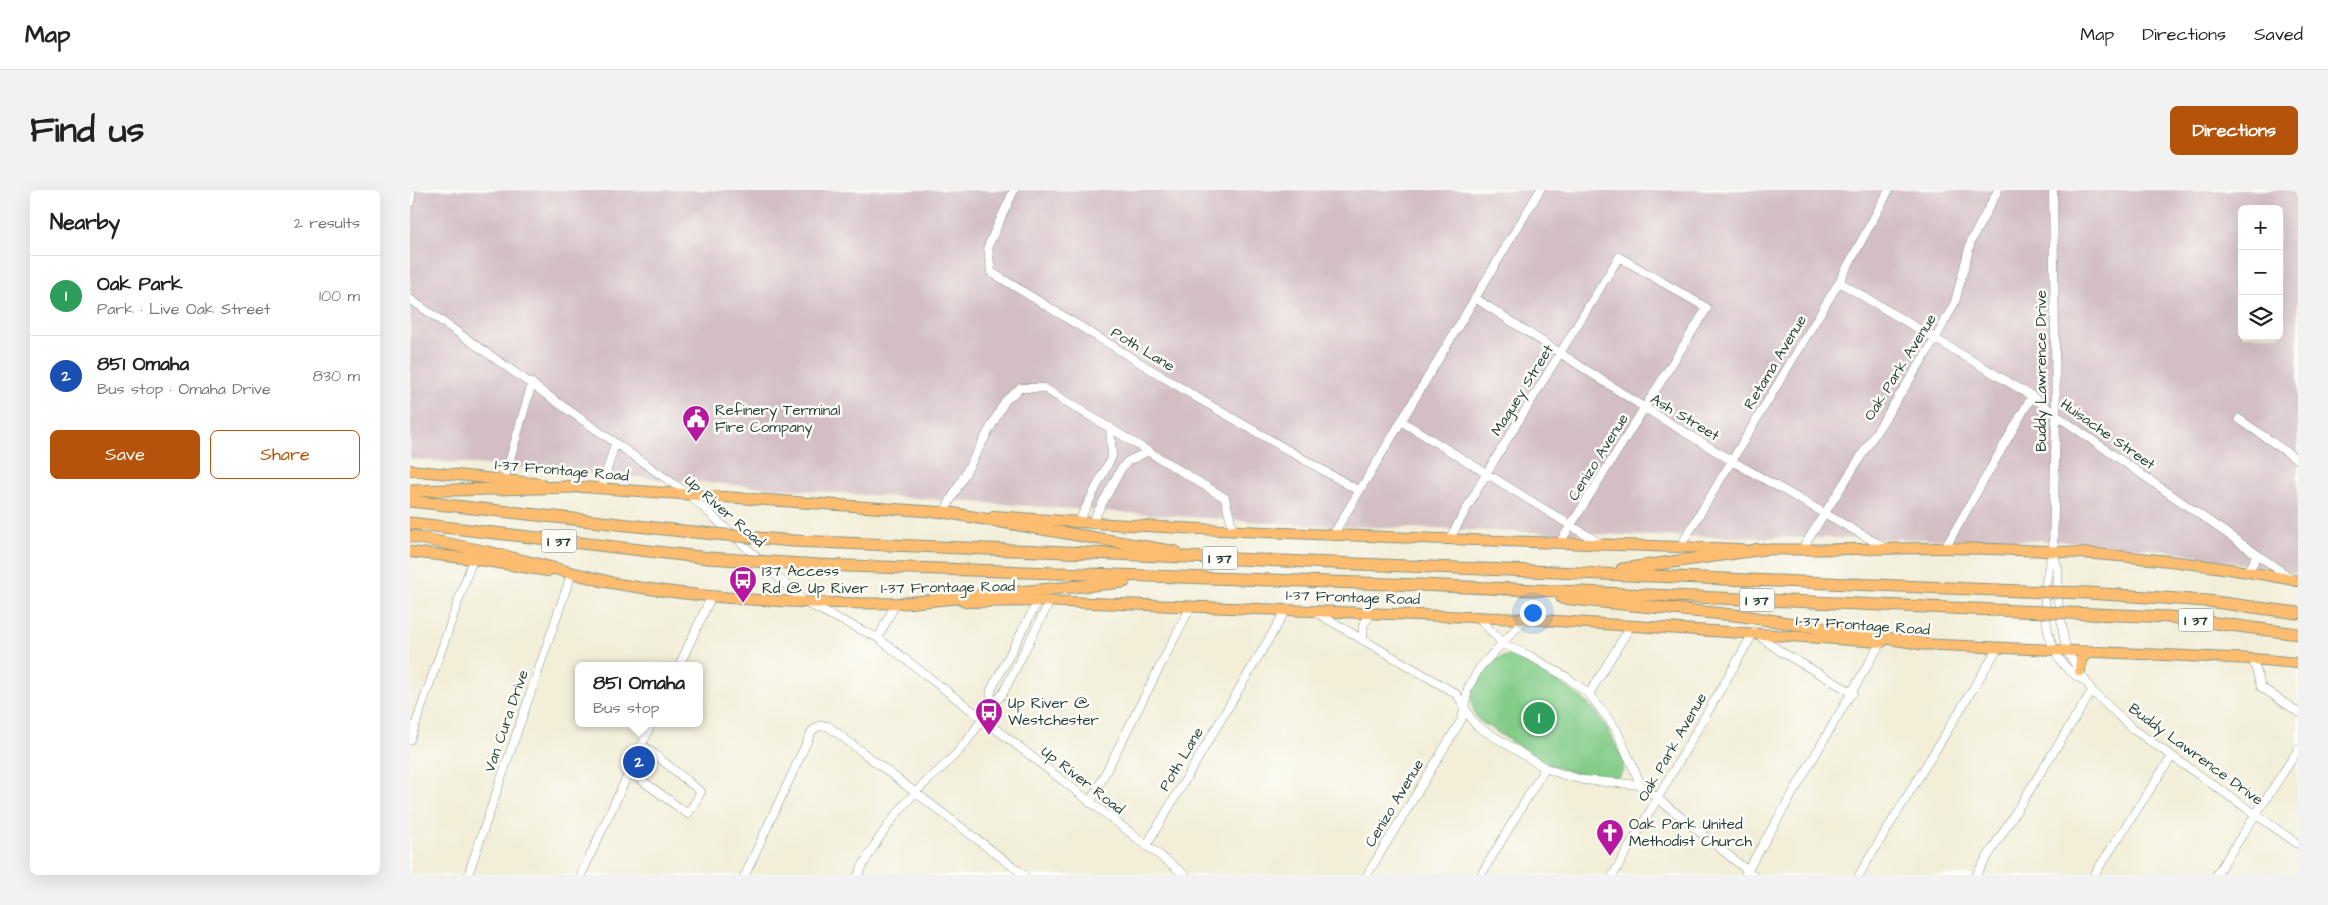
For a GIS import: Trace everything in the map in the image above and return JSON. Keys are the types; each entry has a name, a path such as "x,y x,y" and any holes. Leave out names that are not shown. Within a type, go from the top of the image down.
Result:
{"highway":[{"path":"410,490 575,487"},
{"name":"I 37","path":"410,501 682,531 793,541 2088,593 2207,601 2298,613"},
{"path":"944,512 1161,548 1197,557"},
{"name":"I 37","path":"410,523 708,558 817,565 1496,588 2170,617 2298,634"},
{"path":"410,536 488,552 609,582"},
{"path":"1590,574 1764,549"},
{"path":"900,603 1171,578"},
{"path":"1496,588 1528,596 1652,606 1743,616 1925,644"}],"main road":[{"name":"I-37 Frontage Road","path":"410,470 575,487 1091,524 1559,544 1764,549 1945,548 2053,552 2166,561 2296,580"},
{"name":"I-37 Frontage Road","path":"410,552 473,559 609,582 712,595 806,603 1050,601 1478,617 1630,627 1754,632 1881,642 2253,659 2298,663"},
{"path":"2082,676 2081,659 2090,651"}],"street":[{"path":"410,202 412,190"},
{"name":"Poth Lane","path":"1014,190 988,246 991,272 1201,400 1359,491"},
{"path":"1333,534 1540,190"},
{"name":"Retama Avenue","path":"1680,546 1840,282 1890,190"},
{"name":"Oak Park Avenue","path":"1802,549 1936,338 1955,302 1971,241 1998,190"},
{"name":"Buddy Lawrence Drive","path":"2053,190 2056,415 2053,552 2048,569 2046,620 2048,633 2055,650 2073,675 2082,676"},
{"name":"Cenizo Avenue","path":"1559,544 1707,308 1619,257"},
{"name":"Maguey Street","path":"1450,538 1486,474 1619,257"},
{"name":"Huisache Street","path":"1840,282 2032,396 2056,415 2296,580"},
{"name":"Ash Street","path":"1475,298 1645,408 1732,461 1888,549"},
{"name":"Up River Road","path":"410,299 691,496 806,603 878,638 1185,875"},
{"path":"504,480 532,383"},
{"path":"944,512 1005,401 1020,388 1044,388 1225,498 1233,530"},
{"path":"1945,548 2032,396"},
{"path":"2239,419 2298,460"},
{"path":"1401,421 1601,544"},
{"path":"1078,523 1113,450 1110,428"},
{"path":"601,489 615,444"},
{"path":"1091,524 1115,477 1128,461 1149,451"},
{"path":"1104,472 1115,477"},
{"name":"Buddy Lawrence Drive","path":"2053,552 2058,569 2058,600 2066,650 2092,691 2134,729 2298,844"},
{"path":"2244,572 2252,567 2255,553"},
{"path":"410,740 473,559"},
{"name":"Van Cura Drive","path":"468,875 571,575"},
{"path":"680,662 712,595"},
{"path":"860,874 884,830 915,793 962,748 983,719 990,704 991,690 1038,601"},
{"path":"990,704 1002,695 1050,601"},
{"path":"878,638 900,603"},
{"path":"1090,803 1192,606"},
{"name":"Poth Lane","path":"1146,846 1286,610"},
{"path":"1315,612 1456,693 1470,719 1477,726 1545,768 1583,780 1641,785"},
{"path":"1363,640 1363,625 1372,613"},
{"path":"1478,617 1503,644 1530,656 1568,678 1589,694 1616,729 1641,785 1749,874 1881,642"},
{"name":"Cenizo Avenue","path":"1367,875 1462,719 1468,688 1480,668 1525,619"},
{"path":"1589,694 1630,627"},
{"path":"1754,632 1780,651 1853,693"},
{"name":"Oak Park Avenue","path":"1613,875 1754,632"},
{"path":"1780,651 1781,640 1784,634"},
{"path":"1858,875 1998,648"},
{"path":"2253,659 2261,687 2298,712"},
{"path":"1976,875 2092,691"},
{"path":"745,875 812,731 819,726 828,726 1024,875"},
{"path":"580,875 650,727"},
{"path":"629,771 688,814 702,792 642,744"},
{"path":"2216,875 2298,750"},
{"path":"2094,875 2172,756"},
{"path":"1481,875 1545,768"}],"shaded area":[{"path":"410,190 2298,190 2298,574 2172,551 2065,541 1653,536 1309,525 839,493 410,459"}],"green space":[{"path":"1511,655 1530,664 1563,685 1594,710 1609,732 1623,761 1620,775 1614,778 1596,777 1555,767 1480,721 1474,712 1472,701 1477,680 1491,663"}],"place":[{"name":"Refinery Terminal Fire Company","path":"696,443"},
{"name":"I37 Access Rd @ Up River","path":"743,604"},
{"name":"Oak Park","path":"1539,718"},
{"name":"Up River @ Westchester","path":"989,736"},
{"name":"851 Omaha","path":"639,762"},
{"name":"Oak Park United Methodist Church","path":"1610,857"}]}
